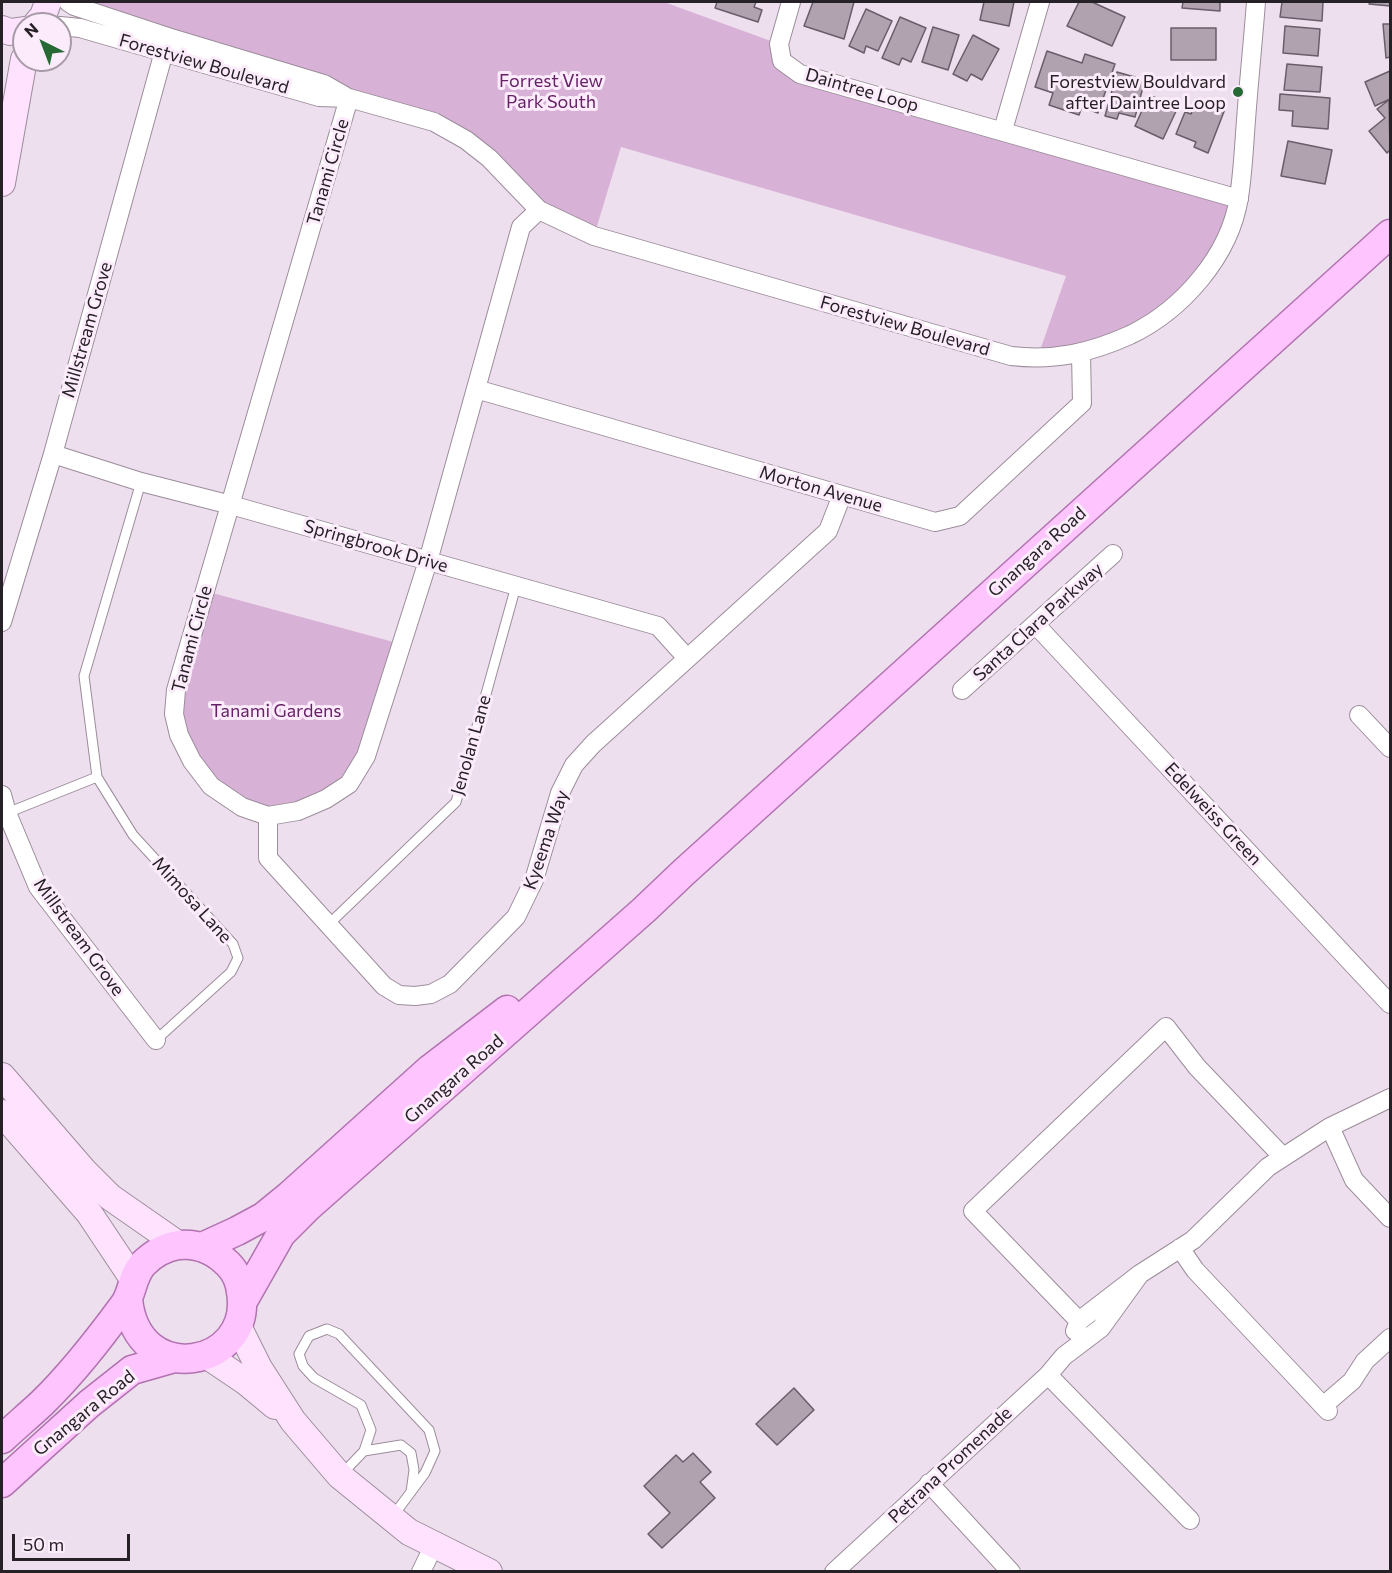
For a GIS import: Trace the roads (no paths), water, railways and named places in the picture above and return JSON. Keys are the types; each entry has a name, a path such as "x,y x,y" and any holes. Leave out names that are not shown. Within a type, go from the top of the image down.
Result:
{"main road":[{"path":"2,183 22,72"},
{"name":"Gnangara Road","path":"240,1313 281,1234 307,1208 569,978 1390,234"},
{"name":"Gnangara Road","path":"190,1246 237,1231 263,1217 430,1069 558,972 632,910 684,872"},
{"path":"2,1076 84,1171 110,1197 190,1246 219,1255 231,1268 240,1283 240,1313 259,1368 293,1421 340,1476 410,1532 489,1572"},
{"path":"2,1113 89,1213 131,1289"},
{"path":"190,1246 164,1249 141,1266 131,1289 130,1315 141,1337 159,1353 174,1358 190,1359 206,1356 219,1349 230,1338 240,1313"},
{"name":"Gnangara Road","path":"2,1439 43,1402 74,1369 131,1289"},
{"path":"206,1356 246,1382 293,1421"},
{"name":"Gnangara Road","path":"2,1483 89,1404 132,1370 174,1358"}],"street":[{"name":"Forestview Boulevard","path":"68,2 166,45 319,97 349,98 434,122 466,140 505,172 539,210 594,236 1011,356 1037,359 1081,353 1116,341 1143,328 1185,295 1210,267 1228,233 1239,199 1256,2"},
{"name":"Daintree Loop","path":"790,2 779,44 782,61 800,74 1239,199"},
{"path":"1003,130 1040,2"},
{"name":"Forestview Boulevard","path":"72,27 166,45"},
{"name":"Millstream Grove","path":"2,622 53,454 166,45"},
{"name":"Tanami Circle","path":"349,98 176,690 174,714 179,735 192,761 211,786 242,807 268,816 298,811 326,799 349,784 366,756 428,561 521,227 539,210"},
{"name":"Morton Avenue","path":"476,389 935,522 960,516 1082,403 1081,353"},
{"name":"Springbrook Drive","path":"53,454 141,482 231,505 658,626 687,658"},
{"name":"Kyeema Way","path":"268,816 268,858 384,986 399,995 415,996 431,994 450,984 516,917 534,880 560,793 574,765 592,744 828,531 842,495"},
{"name":"Santa Clara Parkway","path":"962,690 1113,554"},
{"name":"Edelweiss Green","path":"1035,624 1390,1004"},
{"path":"1359,715 1390,748"},
{"name":"Millstream Grove","path":"2,795 7,813 38,886 156,1040"},
{"path":"1079,1321 974,1210 1166,1027 1197,1067 1283,1157"},
{"path":"1064,1356 1079,1321 1140,1274 1192,1240 1268,1167 1330,1127 1390,1098"},
{"path":"1330,1127 1354,1180 1390,1218"},
{"path":"1180,1248 1195,1270 1325,1409 1352,1381 1365,1361 1390,1338"},
{"path":"1064,1356 1101,1328 1140,1274"},
{"name":"Petrana Promenade","path":"834,1572 1048,1375 1064,1356"},
{"path":"1048,1375 1190,1520"},
{"path":"929,1483 1011,1572"},
{"path":"421,1572 434,1545"}],"lane":[{"name":"Mimosa Lane","path":"141,482 84,676 97,777 133,835 233,944 238,958 231,972 156,1040"},
{"name":"Jenolan Lane","path":"328,925 456,802 516,586"},
{"path":"7,813 97,777"},
{"path":"340,1476 364,1451 371,1430 361,1405 314,1378 303,1366 299,1354 309,1336 327,1329 339,1334 429,1430 435,1451 425,1473 392,1518"},
{"path":"364,1451 401,1445 411,1453 414,1470 411,1494"}],"place":[{"name":"Forestview Bouldvard after Daintree Loop","path":"1238,92"}],"park label":[{"name":"Forrest View Park South","path":"551,91"},
{"name":"Tanami Gardens","path":"276,711"}]}
